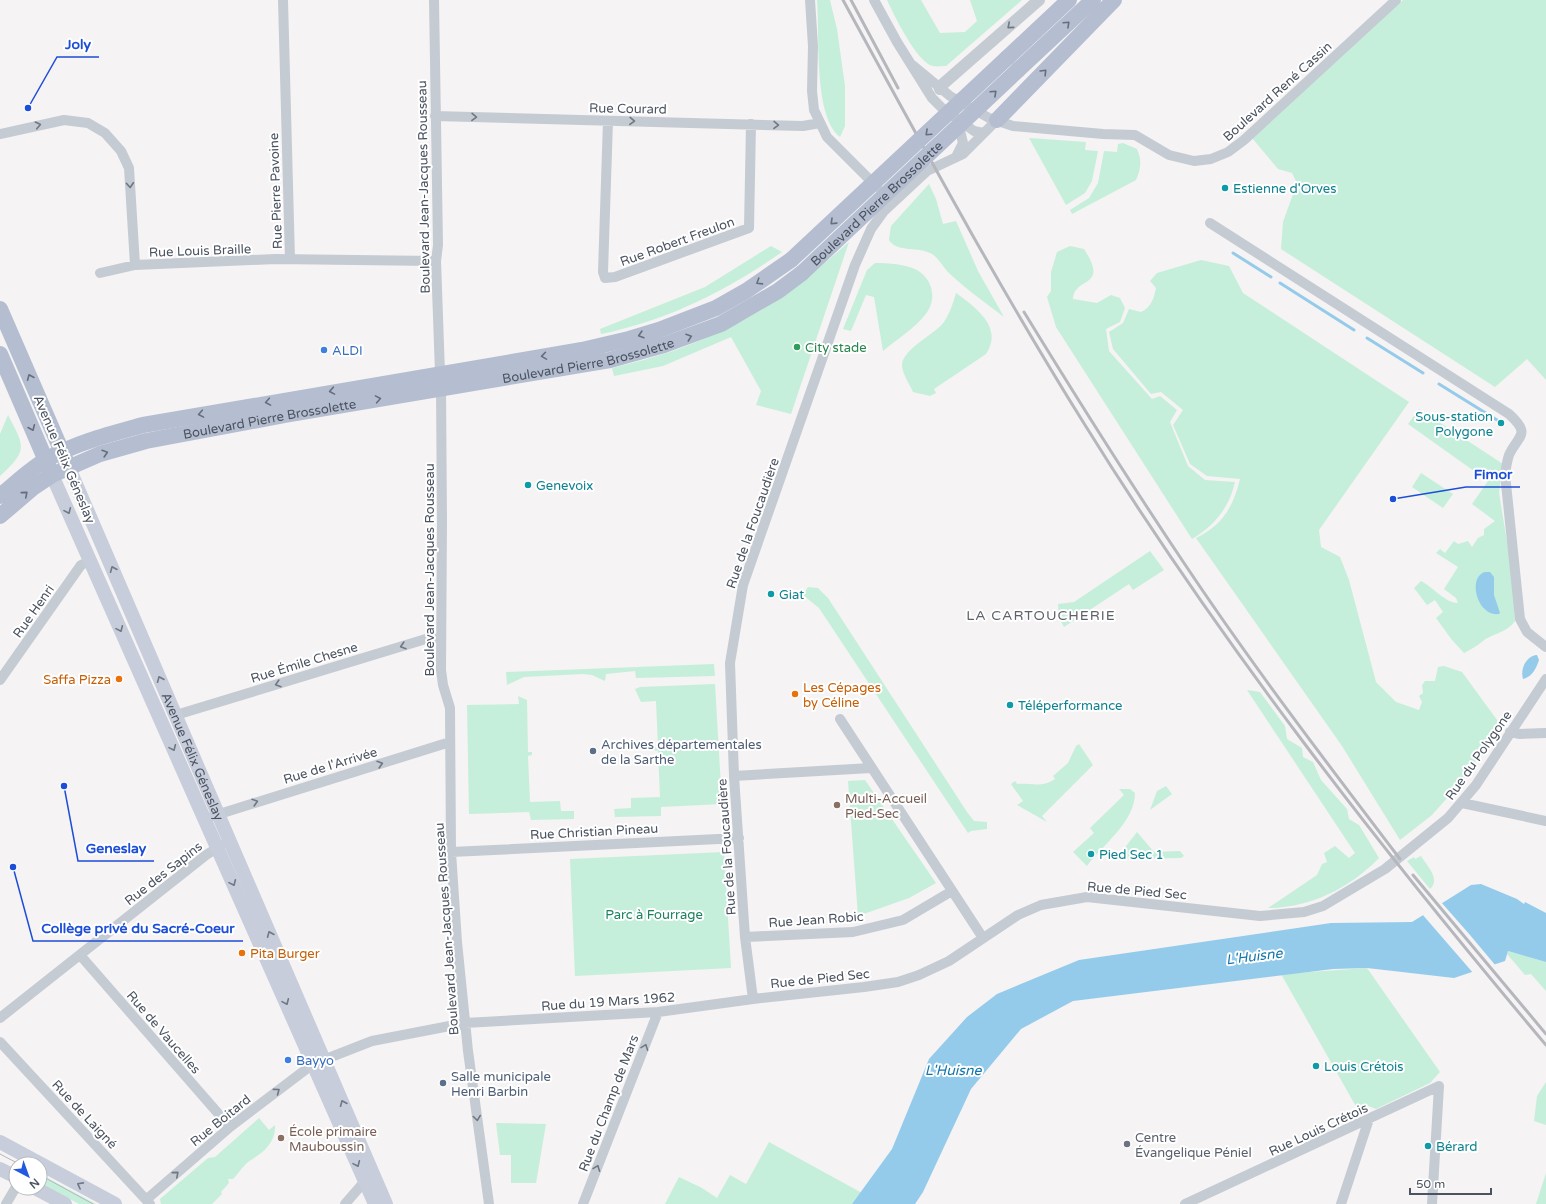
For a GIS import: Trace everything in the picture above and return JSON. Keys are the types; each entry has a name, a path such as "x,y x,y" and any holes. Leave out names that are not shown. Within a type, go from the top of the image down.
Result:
{"main road":[{"name":"Boulevard Pierre Brossolette","path":"0,516 34,487 52,475 100,454 146,441 284,415 440,381 461,369 582,350 659,330 716,308 746,291 791,260 1069,0"},
{"name":"Boulevard Pierre Brossolette","path":"0,496 31,470 63,451 97,438 128,429 306,396 610,360 664,345 721,324 778,291 802,273 1093,0"},
{"path":"997,120 1114,0"},
{"name":"Avenue Félix Géneslay","path":"0,309 63,451 218,813 319,1062 370,1179 386,1204"},
{"name":"Avenue Félix Géneslay","path":"0,354 90,562 217,848 319,1062"},
{"path":"0,1142 114,1204"},
{"name":"Avenue Félix Géneslay","path":"370,1179 375,1204"},
{"path":"48,1195 65,1204"}],"street":[{"name":"Rue Pierre Pavoine","path":"283,0 290,259 436,261"},
{"name":"Boulevard Jean-Jacques Rousseau","path":"434,0 438,245 436,261 440,381 442,522 441,638 443,685 450,708 451,852 457,942 465,1023 489,1204"},
{"path":"810,0 813,46 812,91 814,110 831,141 892,203"},
{"path":"874,0 932,98 954,117 976,132 983,133"},
{"path":"942,108 937,100 943,84 1039,0"},
{"name":"Boulevard René Cassin","path":"997,120 1013,126 1104,134 1135,135 1170,155 1194,161 1211,159 1228,152 1244,140 1396,0"},
{"path":"910,63 940,89 989,118 997,120"},
{"name":"Rue Courard","path":"435,116 803,126 820,123"},
{"path":"954,117 961,129 963,143 961,150 955,158"},
{"name":"Rue Louis Braille","path":"0,134 64,120 88,123 105,132 121,150 129,168 135,265"},
{"name":"Rue Robert Freulon","path":"608,120 603,272 605,278 615,277 749,228 751,124"},
{"name":"Rue de la Foucaudière","path":"753,999 746,937 734,776 730,663 743,586 855,265 871,229 892,203 927,171 963,154 997,120"},
{"path":"1210,223 1516,420 1521,431 1521,438 1510,454 1505,474 1520,619 1527,632 1546,646"},
{"name":"Rue Louis Braille","path":"100,273 135,265 290,259"},
{"name":"Rue Henri","path":"0,680 82,565 90,562"},
{"name":"Rue Émile Chesne","path":"176,715 430,638 441,638"},
{"name":"Rue du Polygone","path":"1385,869 1448,818 1462,803 1546,679"},
{"path":"840,719 983,938"},
{"path":"1510,732 1520,734 1546,733"},
{"name":"Rue de l'Arrivée","path":"205,819 218,813 450,742"},
{"path":"734,776 872,768"},
{"path":"1462,803 1546,821"},
{"name":"Rue Christian Pineau","path":"451,852 739,838"},
{"name":"Rue des Sapins","path":"0,1018 217,848 230,842"},
{"name":"Rue de Pied Sec","path":"753,999 898,982 919,975 949,960 1018,915 1041,905 1087,897 1260,916 1304,912 1323,906 1385,869"},
{"name":"Rue Jean Robic","path":"746,937 853,932 903,920 952,891"},
{"name":"Rue de Vaucelles","path":"80,955 230,1127"},
{"name":"Rue du 19 Mars 1962","path":"319,1062 372,1041 465,1023 658,1012 753,999"},
{"name":"Rue du Champ de Mars","path":"583,1204 658,1012"},
{"name":"Rue de Laigné","path":"0,1042 149,1202"},
{"name":"Rue Boitard","path":"149,1202 230,1127 319,1062"},
{"name":"Rue Louis Crétois","path":"1185,1204 1439,1086 1432,1204"},
{"path":"1341,1204 1369,1119"},
{"path":"345,1204 370,1179"}],"green space":[{"path":"817,0 830,0 837,29 845,86 845,126 840,137 831,126 825,112 818,53"},
{"path":"887,0 921,0 940,33 965,32 977,21 970,0 1022,0 946,66 933,66 920,57 913,48 900,27"},
{"path":"1403,0 1546,0 1546,380 1527,359 1495,387 1281,249 1283,222 1297,183 1292,173 1278,169 1252,138"},
{"path":"1029,138 1086,142 1085,150 1098,151 1092,181 1085,193 1066,205"},
{"path":"1123,143 1137,149 1139,153 1140,164 1136,180 1072,214 1070,210 1089,198 1098,183 1104,151 1117,152 1118,144"},
{"path":"929,184 936,199 943,224 956,221 978,271 1004,317 956,280 932,254 921,250 897,247 889,240 891,226"},
{"path":"849,242 791,414 756,405 761,391 731,337 663,366 614,376 612,368 656,357 698,341 759,311 796,286"},
{"path":"771,246 782,252 740,279 718,291 650,321 601,334 600,329 705,287"},
{"path":"1070,246 1084,249 1091,262 1093,270 1092,276 1079,287 1075,292 1073,299 1097,303 1111,295 1120,298 1125,308 1120,322 1106,329 1109,351 1152,399 1160,396 1177,410 1170,422 1188,466 1205,480 1235,482 1229,500 1220,515 1208,528 1192,539 1056,327 1047,297 1051,291 1051,272 1057,252"},
{"path":"1201,260 1229,266 1243,293 1409,402 1319,530 1321,547 1340,557 1349,580 1376,682 1396,702 1419,710 1422,702 1419,696 1423,693 1422,685 1425,681 1435,681 1438,667 1444,666 1462,672 1500,724 1464,779 1432,815 1400,840 1342,746 1196,538 1213,527 1226,514 1234,498 1240,479 1207,476 1190,464 1173,425 1183,410 1161,392 1151,394 1113,349 1109,332 1123,323 1129,309 1141,312 1150,305 1156,288 1150,281 1157,273"},
{"path":"875,263 897,264 917,270 927,279 932,291 929,309 921,320 883,351 874,297 866,295 851,331 843,329 867,270"},
{"path":"956,293 979,311 985,319 992,335 991,344 986,354 934,389 936,393 930,396 913,392 905,376 902,366 903,360 912,348 944,322 950,312"},
{"path":"1419,409 1503,464 1499,493 1512,572 1515,621 1508,628 1487,638 1464,653 1452,640 1436,618 1443,612 1435,600 1427,605 1414,588 1421,581 1444,598 1458,603 1456,598 1444,589 1458,567 1436,553 1440,549 1445,553 1454,541 1458,544 1468,541 1472,547 1478,538 1484,535 1484,529 1495,521 1472,504 1488,481 1408,424"},
{"path":"8,415 18,434 21,447 16,460 0,476 0,434"},
{"path":"1421,473 1453,494 1443,508 1412,487"},
{"path":"1150,551 1164,570 1133,590 1129,584 1064,627 1059,618 1058,604 1074,602"},
{"path":"808,587 818,588 828,598 967,812 974,821 987,822 987,829 971,831 968,833 819,608 803,595"},
{"path":"714,664 715,676 636,678 635,671 606,674 605,681 592,675 583,674 524,677 507,685 506,672"},
{"path":"715,684 722,804 661,807 661,816 615,817 614,809 631,808 631,798 660,797 658,751 654,750 654,747 658,747 656,701 641,702 635,689 640,687"},
{"path":"1247,690 1260,692 1285,726 1287,739 1302,748 1303,757 1313,762 1321,780 1347,809 1349,819 1359,825 1379,858 1368,869 1342,887 1314,900 1284,907 1268,908 1317,875 1322,864 1327,862 1324,853 1335,846 1349,858 1355,853"},
{"path":"518,696 527,700 528,752 532,752 532,755 528,756 530,802 560,801 561,811 574,811 574,819 531,820 529,812 469,814 467,705 519,704"},
{"path":"1079,744 1093,765 1042,816 1047,822 1017,805 1023,801 1011,784 1015,781 1017,784 1041,784 1050,782 1055,779 1053,776 1068,763 1076,746"},
{"path":"865,780 936,883 909,898 858,916 848,781"},
{"path":"1166,786 1172,794 1150,810 1157,791"},
{"path":"1119,789 1130,789 1135,793 1134,804 1130,814 1117,832 1087,866 1073,852 1094,833 1090,828 1124,795"},
{"path":"1137,832 1154,852 1180,851 1184,856 1181,858 1116,859"},
{"name":"Parc à Fourrage","path":"724,852 731,968 575,976 570,859"},
{"path":"1421,856 1434,877 1433,885 1430,889 1407,861 1414,857 1415,859"},
{"path":"1508,951 1546,962 1546,991 1531,974 1525,975 1507,954"},
{"path":"1367,968 1440,1072 1430,1083 1376,1109 1366,1105 1358,1110 1281,974"},
{"path":"1546,1082 1546,1125 1534,1121 1537,1096"},
{"path":"259,1118 269,1130 275,1125 274,1137 265,1150 248,1162 233,1179 228,1179 229,1183 221,1192 222,1194 212,1204 161,1204 160,1199 208,1158 215,1157"},
{"path":"496,1123 546,1124 536,1183 511,1183 511,1155 500,1155"},
{"path":"769,1142 862,1193 852,1204 665,1204 679,1177 702,1188 717,1198 730,1175 746,1184"},
{"path":"1546,1173 1546,1204 1536,1204"},
{"path":"48,1178 96,1204 79,1204 48,1187"}],"water":[{"path":"1485,572 1490,572 1494,577 1494,595 1500,613 1499,614 1491,613 1485,609 1477,596 1476,581 1480,575"},
{"path":"1537,655 1539,660 1535,669 1529,676 1523,679 1522,671 1527,660"},
{"name":"L'Huisne","path":"1481,884 1517,899 1524,904 1525,902 1546,913 1546,962 1508,951 1505,961 1454,978 1367,968 1333,969 1073,1001 1021,1029 971,1089 923,1192 915,1204 852,1204 892,1149 929,1059 967,1017 997,994 1079,960 1331,923 1412,922 1471,885"}],"pier":[{"path":"1441,902 1496,966 1474,974 1422,914"}],"waterway":[{"path":"1233,253 1271,277"},
{"path":"1280,283 1354,330"},
{"path":"1367,338 1423,373"},
{"path":"1439,384 1497,420"}],"tram line":[{"path":"0,1154 8,1158"},
{"path":"48,1179 93,1204"}],"railway":[{"path":"843,0 901,107 1021,320 1085,425 1191,587 1304,743 1363,820 1423,896 1546,1045"},
{"path":"851,0 898,88"},
{"path":"1024,312 1163,532 1236,639 1400,859"},
{"path":"1413,875 1546,1034"}],"place":[{"name":"Joly","path":"28,108"},
{"name":"Estienne d'Orves","path":"1225,188"},
{"name":"City stade","path":"797,347"},
{"name":"ALDI","path":"324,350"},
{"name":"Sous-station Polygone","path":"1501,423"},
{"name":"Genevoix","path":"528,485"},
{"name":"Fimor","path":"1393,499"},
{"name":"Giat","path":"771,594"},
{"name":"Saffa Pizza","path":"119,679"},
{"name":"Les Cépages by Céline","path":"795,694"},
{"name":"Téléperformance","path":"1010,705"},
{"name":"Archives départementales de la Sarthe","path":"593,751"},
{"name":"Geneslay","path":"64,786"},
{"name":"Multi-Accueil Pied-Sec","path":"837,805"},
{"name":"Pied Sec 1","path":"1091,854"},
{"name":"Collège privé du Sacré-Coeur","path":"13,867"},
{"name":"Pita Burger","path":"242,953"},
{"name":"Bayyo","path":"288,1060"},
{"name":"Louis Crétois","path":"1316,1066"},
{"name":"Salle municipale Henri Barbin","path":"443,1083"},
{"name":"École primaire Mauboussin","path":"281,1138"},
{"name":"Centre Évangelique Péniel","path":"1127,1144"},
{"name":"Bérard","path":"1428,1146"}],"district":[{"name":"LA CARTOUCHERIE","path":"1041,615"}]}
